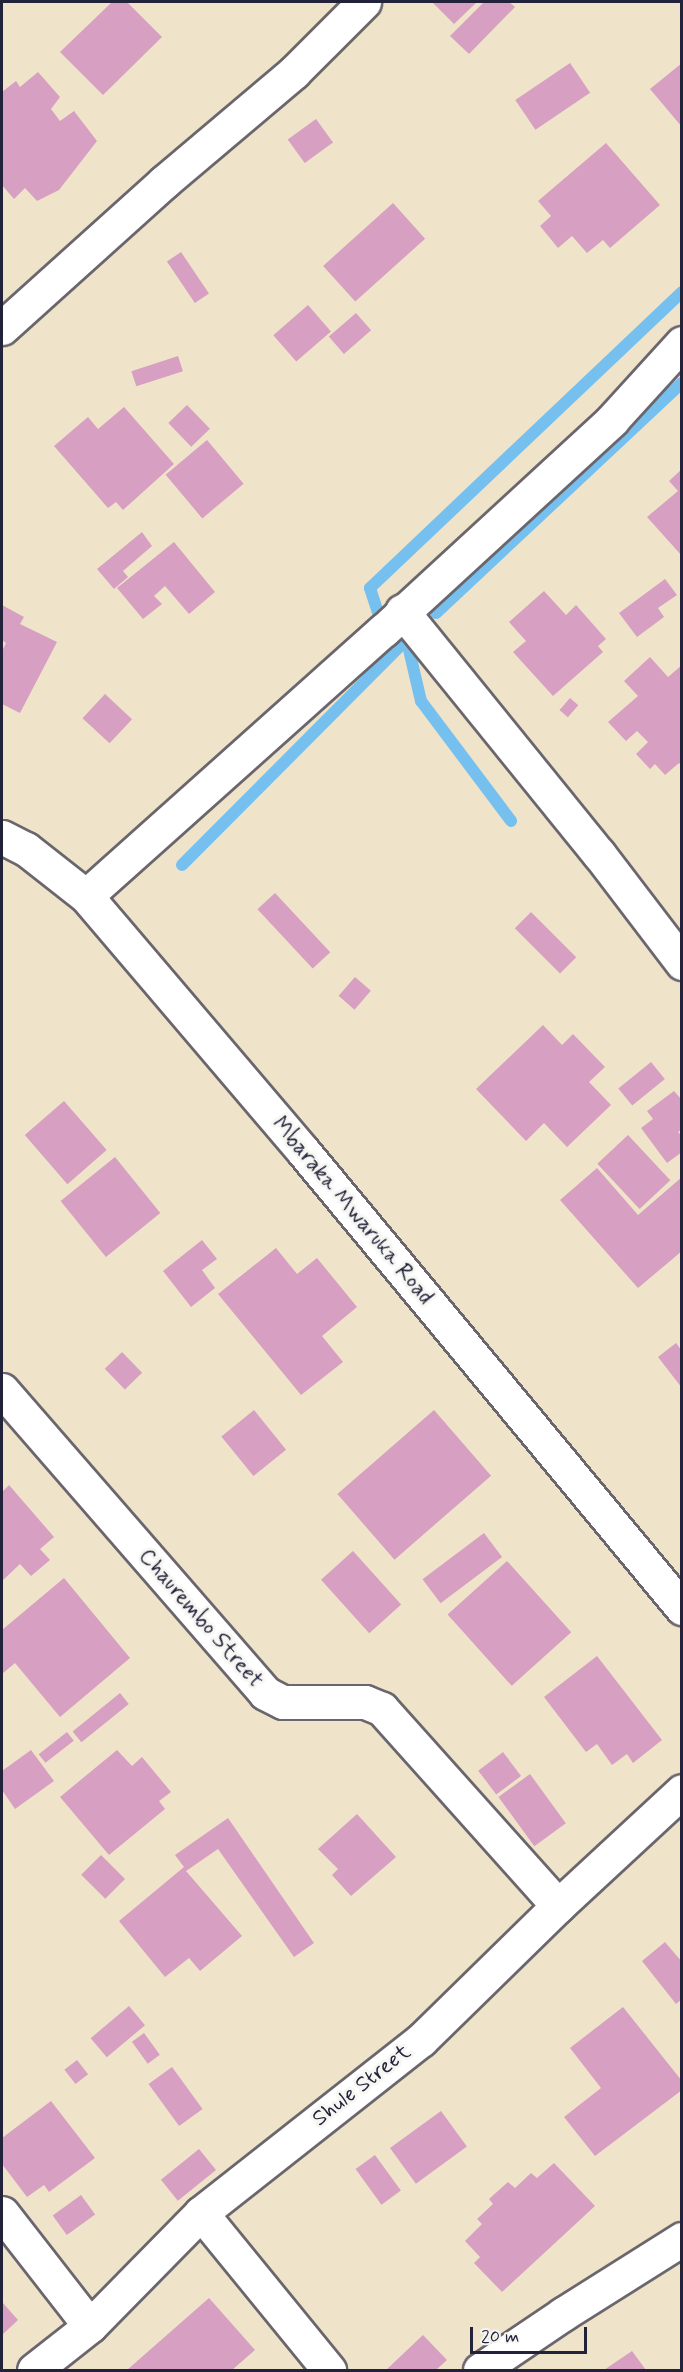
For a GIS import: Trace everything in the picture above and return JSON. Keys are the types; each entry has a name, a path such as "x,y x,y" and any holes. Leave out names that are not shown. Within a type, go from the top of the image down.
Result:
{"street":[{"path":"2,328 164,182 294,72 364,2"},
{"path":"86,896 612,420 681,343"},
{"path":"402,611 599,854 681,963"},
{"name":"Mbaraka Mwaruka Road","path":"2,837 26,849 86,896 303,1151 681,1608"},
{"name":"Chaurembo Street","path":"2,1390 265,1693 283,1702 365,1702 382,1709 558,1906"},
{"name":"Shule Street","path":"54,2364 201,2213 421,2040 558,1906 681,1791"},
{"path":"2,2213 90,2326"},
{"path":"201,2213 329,2370"},
{"path":"480,2370 681,2239"}],"building":[{"path":"112,2 127,2 162,37 103,95 60,52"},
{"path":"477,2 454,24 433,3"},
{"path":"484,2 509,2 515,7 469,54 450,36"},
{"path":"570,63 590,93 535,130 515,100"},
{"path":"682,63 682,127 650,89"},
{"path":"38,72 60,97 51,109 60,121 74,111 97,141 59,190 37,201 25,188 14,199 2,185 2,92 16,81 20,87"},
{"path":"316,119 333,142 305,163 288,140"},
{"path":"606,143 660,205 610,248 603,240 587,253 572,236 558,248 540,226 551,216 538,201"},
{"path":"393,203 425,239 355,302 323,266"},
{"path":"181,252 209,293 195,303 167,262"},
{"path":"308,305 331,331 296,362 273,335"},
{"path":"356,313 371,330 344,354 329,337"},
{"path":"178,356 183,371 136,386 131,371"},
{"path":"187,405 210,429 191,447 168,423"},
{"path":"124,407 174,464 123,510 116,502 108,508 54,446 88,417 98,429"},
{"path":"207,440 244,484 202,518 166,475"},
{"path":"682,469 682,556 647,517 678,491 669,481"},
{"path":"142,532 152,546 123,571 128,577 114,589 97,569"},
{"path":"174,542 215,592 189,614 165,586 154,596 162,604 143,619 117,588"},
{"path":"665,579 677,595 658,608 664,617 637,637 619,613"},
{"path":"544,591 566,615 576,605 606,639 598,646 603,652 553,696 513,652 526,641 509,622"},
{"path":"2,605 24,617 20,624 57,642 20,713 2,704 2,651 6,643 2,640"},
{"path":"650,657 668,677 682,665 682,766 679,763 665,775 655,764 650,769 636,754 648,742 637,731 626,741 608,722 638,696 624,681"},
{"path":"105,694 132,719 110,743 82,718"},
{"path":"570,698 578,705 568,717 560,710"},
{"path":"275,893 330,952 313,969 257,909"},
{"path":"531,912 576,957 560,974 515,928"},
{"path":"355,977 371,991 354,1010 339,996"},
{"path":"543,1025 562,1045 573,1034 605,1067 589,1082 611,1105 567,1147 544,1123 526,1141 476,1089"},
{"path":"651,1062 665,1079 632,1106 618,1088"},
{"path":"674,1091 682,1100 682,1129 678,1132 682,1136 682,1152 667,1163 641,1128 653,1119 647,1111"},
{"path":"64,1101 107,1150 67,1184 25,1135"},
{"path":"628,1135 670,1180 640,1209 597,1164"},
{"path":"115,1157 160,1213 106,1257 61,1201"},
{"path":"597,1168 638,1215 682,1177 682,1251 638,1288 560,1200"},
{"path":"202,1240 217,1259 202,1270 215,1288 191,1307 163,1271"},
{"path":"276,1248 297,1274 317,1258 357,1307 322,1336 343,1362 301,1395 218,1294"},
{"path":"676,1343 682,1351 682,1388 658,1357"},
{"path":"122,1352 142,1373 125,1390 105,1369"},
{"path":"254,1410 286,1450 253,1476 221,1436"},
{"path":"434,1410 491,1476 394,1560 337,1494"},
{"path":"9,1485 54,1537 40,1549 50,1560 31,1576 20,1564 2,1581 2,1492"},
{"path":"484,1533 502,1557 441,1603 423,1579"},
{"path":"353,1551 401,1605 369,1633 321,1580"},
{"path":"507,1561 571,1632 512,1686 448,1615"},
{"path":"64,1578 130,1658 60,1717 15,1663 2,1674 2,1630"},
{"path":"597,1656 662,1740 633,1763 627,1754 612,1765 597,1744 586,1752 544,1697"},
{"path":"120,1693 129,1704 81,1742 73,1731"},
{"path":"67,1732 74,1741 45,1763 39,1754"},
{"path":"31,1750 54,1781 15,1809 2,1790 2,1771"},
{"path":"117,1750 132,1766 142,1757 171,1792 159,1801 165,1809 109,1855 60,1797"},
{"path":"503,1752 521,1776 496,1795 478,1771"},
{"path":"530,1774 566,1823 534,1846 498,1797"},
{"path":"357,1814 396,1857 351,1896 332,1875 338,1869 318,1849"},
{"path":"228,1818 314,1943 294,1957 218,1849 186,1871 242,1936 200,1971 189,1958 165,1977 119,1921 184,1867 175,1855"},
{"path":"101,1855 125,1879 105,1899 81,1875"},
{"path":"665,1942 682,1962 682,1999 676,2004 642,1961"},
{"path":"129,2006 145,2025 107,2057 91,2038"},
{"path":"623,2007 682,2081 682,2090 595,2156 564,2117 601,2088 570,2048"},
{"path":"144,2033 160,2055 148,2064 132,2042"},
{"path":"77,2060 88,2074 75,2084 64,2070"},
{"path":"172,2067 203,2109 179,2126 149,2084"},
{"path":"51,2101 95,2158 49,2192 44,2185 27,2197 2,2164 2,2138"},
{"path":"441,2111 467,2147 416,2184 390,2148"},
{"path":"199,2149 216,2170 178,2201 161,2180"},
{"path":"375,2155 401,2191 381,2205 356,2169"},
{"path":"554,2163 595,2206 502,2292 474,2263 480,2257 465,2241 482,2224 477,2219 493,2204 489,2199 508,2182 515,2188 531,2173 537,2178"},
{"path":"81,2195 95,2214 67,2235 53,2216"},
{"path":"209,2298 255,2350 232,2370 127,2370"},
{"path":"2,2302 18,2320 2,2335"},
{"path":"423,2335 447,2360 436,2370 386,2370"},
{"path":"632,2351 646,2370 604,2370"}],"waterway":[{"path":"383,628 370,588 682,292"},
{"path":"436,613 682,383"},
{"path":"182,865 413,633"},
{"path":"406,637 421,701 511,821"}]}
